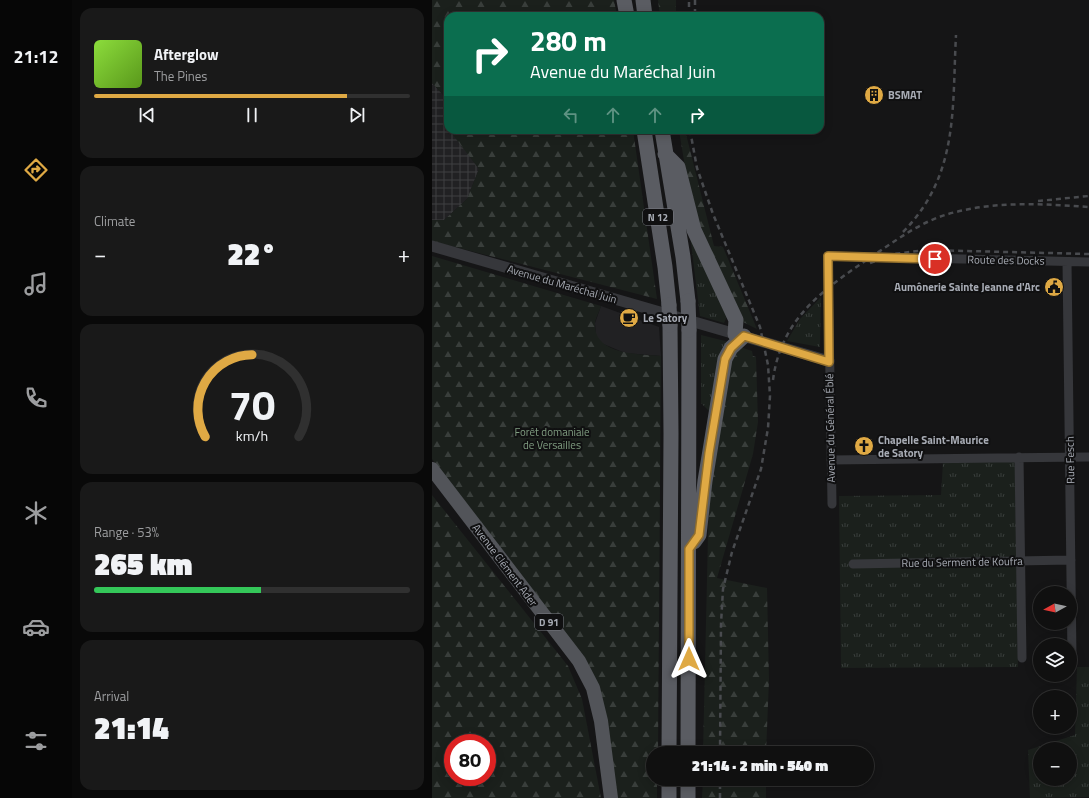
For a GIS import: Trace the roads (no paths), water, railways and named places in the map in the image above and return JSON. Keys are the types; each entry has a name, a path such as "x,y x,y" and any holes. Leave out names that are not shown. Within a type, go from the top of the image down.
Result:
{"highway":[{"path":"624,0 626,12"},
{"path":"643,0 645,12"},
{"name":"N 12","path":"645,134 665,267 670,324 670,746"},
{"name":"N 12","path":"663,134 683,257 688,301 688,746"},
{"path":"666,154 678,167 694,230 736,320 739,335 725,359 709,450 699,535 689,549"},
{"path":"669,786 669,798"},
{"path":"688,786 688,798"}],"main road":[{"name":"Avenue Clément Ader","path":"432,470 579,661 595,695 601,721 611,798"},
{"name":"Avenue Clément Ader","path":"432,479 574,665 586,694 595,726 605,798"}],"street":[{"name":"Avenue du Maréchal Juin","path":"432,246 829,362"},
{"name":"Route des Docks","path":"828,256 1089,262"},
{"name":"Avenue du Général Éblé","path":"828,256 832,504"},
{"name":"Rue Fesch","path":"1066,262 1072,638"},
{"path":"831,460 1089,456"},
{"path":"1019,457 1022,658"},
{"name":"Rue du Serment de Koufra","path":"853,564 1071,560"}],"railway":[{"path":"689,0 689,12"},
{"path":"695,0 695,12"},
{"path":"903,232 921,210 934,188 943,164 949,140 952,115 956,35"},
{"path":"691,134 697,168 713,214 760,327 768,365 770,396 768,428 761,469 732,552 723,589 721,624 720,746"},
{"path":"1038,201 1089,196"},
{"path":"773,380 778,358 785,339 795,322 807,307 837,281 901,237 922,225 944,215 989,206 1039,204 1089,207"},
{"path":"870,263 894,254 926,250 1089,254"},
{"path":"720,786 720,798"}],"place":[{"name":"BSMAT","path":"874,95"},
{"name":"Aumônerie Sainte Jeanne d'Arc","path":"1054,287"},
{"name":"Le Satory","path":"629,318"},
{"name":"Chapelle Saint-Maurice de Satory","path":"864,446"}],"park label":[{"name":"Forêt domaniale de Versailles","path":"552,438"}]}
